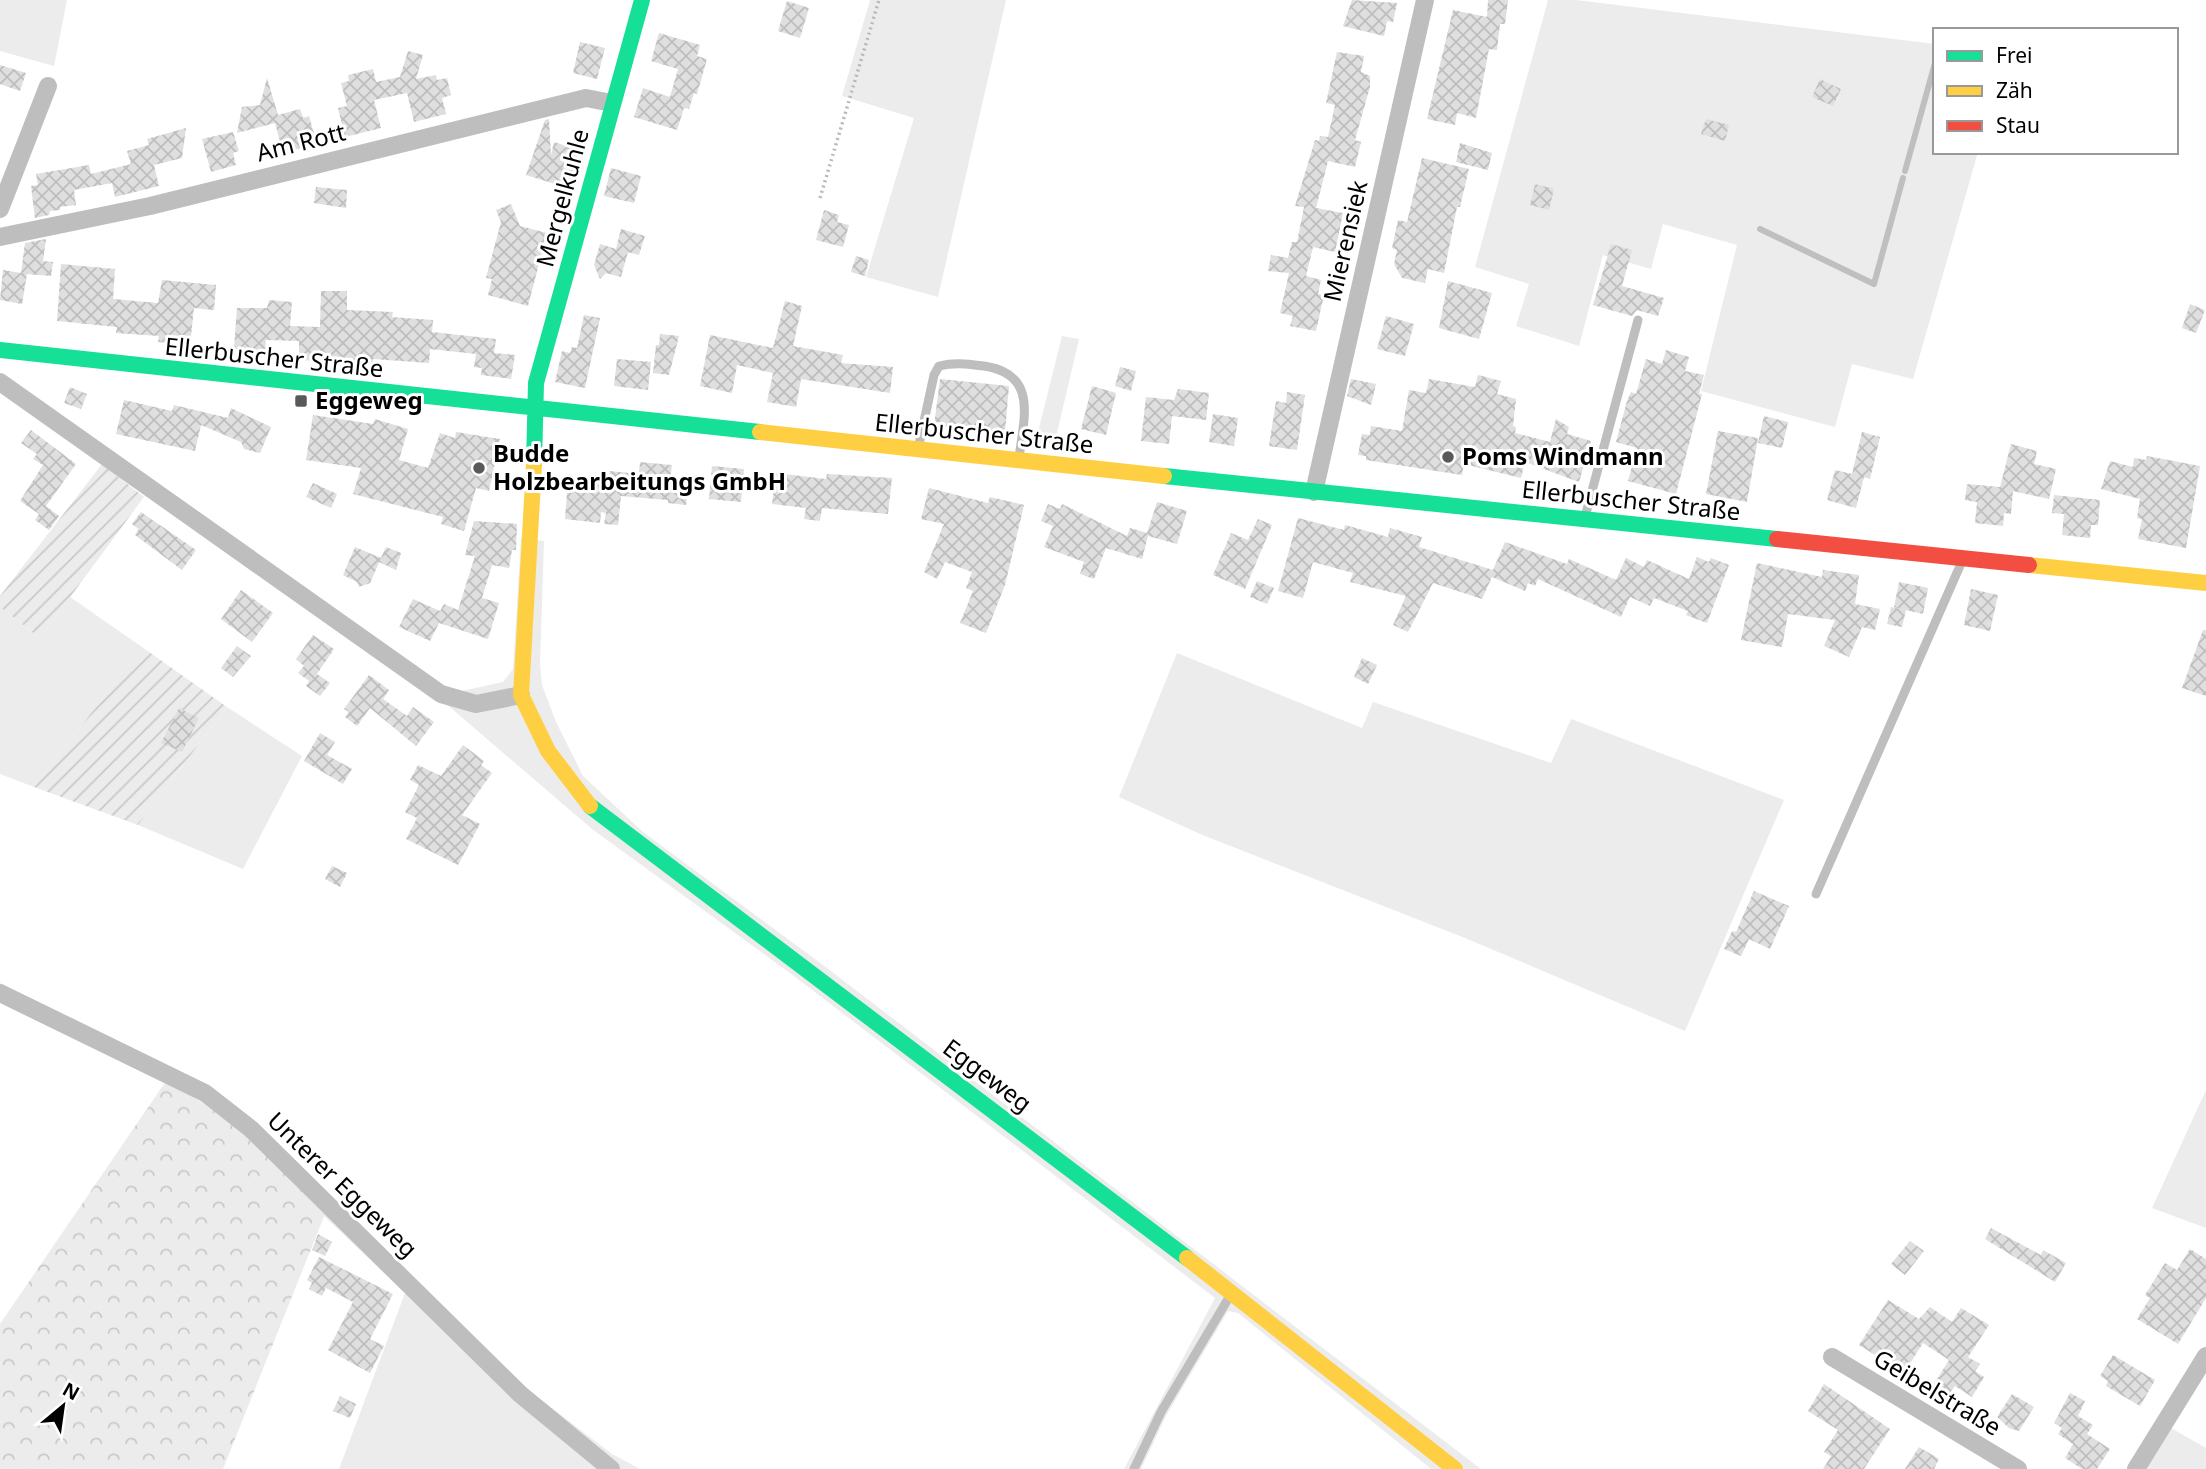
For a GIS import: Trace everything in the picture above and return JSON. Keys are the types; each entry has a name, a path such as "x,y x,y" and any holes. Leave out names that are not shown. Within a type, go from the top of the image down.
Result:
{"main road":[{"name":"Mergelkuhle","path":"538,408 536,383 642,0"},
{"name":"Ellerbuscher Straße","path":"0,350 1314,492 2206,583"},
{"name":"Eggeweg","path":"538,408 521,695 548,751 583,801 1232,1292 1455,1469"}],"street":[{"name":"Mierensiek","path":"1314,492 1425,0"},
{"path":"0,209 48,86"},
{"name":"Am Rott","path":"0,237 164,202 586,98 612,103"},
{"path":"0,382 442,694 476,704 521,695"},
{"name":"Unterer Eggeweg","path":"0,993 214,1100 251,1129 520,1394 611,1469"},
{"path":"2136,1469 2206,1356"},
{"name":"Geibelstraße","path":"1832,1357 2018,1469"}],"lane":[{"path":"1585,519 1638,320"},
{"path":"918,450 928,391 934,375 939,366 953,363 1008,372 1018,381 1025,413 1019,460"},
{"path":"1816,894 1963,558"},
{"path":"1134,1469 1161,1412 1232,1292"}],"path":[{"path":"820,198 879,0"}],"green space":[{"path":"0,0 67,0 54,66 0,51"},
{"path":"870,0 1006,0 938,297 866,277 914,118 842,96"},
{"path":"1548,0 1576,0 1933,44 1933,154 1977,154 1913,379 1852,364 1835,427 1701,391 1737,245 1663,224 1651,269 1603,255 1579,346 1516,326 1529,284 1475,267"},
{"path":"1062,336 1079,339 1054,446 1035,444"},
{"path":"102,464 144,497 40,638 0,607 0,596"},
{"path":"521,538 544,541 540,665 542,685 556,722 583,776 643,832 823,965 1481,1469 1431,1469 1238,1313 1228,1311 1166,1416 1141,1469 1124,1469 1215,1298 790,973 592,829 444,702 462,691 503,682 513,669"},
{"path":"70,597 142,647 34,787 0,774 0,607 40,638"},
{"path":"142,647 227,707 138,825 34,787"},
{"path":"1177,653 1362,728 1373,702 1551,763 1571,719 1784,800 1685,1031 1465,938 1200,834 1119,797"},
{"path":"227,707 302,756 243,869 138,825"},
{"path":"0,983 179,1071 218,1096 294,1164 531,1392 612,1454 640,1469 339,1469 405,1293 202,1100 0,1001"},
{"path":"166,1081 231,1124 325,1214 223,1469 0,1469 0,1324"},
{"path":"2206,1090 2206,1228 2152,1208"},
{"path":"2171,1428 2206,1448 2206,1469 2146,1469"}],"building":[{"path":"1352,0 1397,3 1393,22 1387,21 1384,36 1343,26"},
{"path":"1488,0 1508,0 1505,24 1500,24 1497,50 1489,49 1476,118 1457,113 1455,125 1427,119 1453,10 1487,17"},
{"path":"787,1 809,8 800,38 778,31"},
{"path":"659,33 700,45 697,56 707,59 697,94 694,93 689,109 684,108 677,130 634,117 643,88 670,97 678,69 651,61"},
{"path":"580,42 605,48 597,79 573,73"},
{"path":"408,51 423,55 416,79 436,75 437,80 447,78 451,95 442,98 446,114 414,122 407,93 374,100 381,128 345,137 338,108 347,106 341,83 349,81 348,75 373,69 376,82 400,77"},
{"path":"1337,52 1364,56 1361,72 1370,76 1370,87 1355,140 1361,142 1355,167 1328,161 1316,208 1343,213 1335,252 1313,247 1306,276 1321,280 1318,294 1324,295 1316,331 1290,326 1293,316 1280,313 1289,273 1268,271 1271,255 1288,258 1292,242 1297,242 1304,207 1295,206 1315,140 1319,141 1320,136 1328,137 1335,105 1326,103"},
{"path":"0,65 26,73 20,91 0,84"},
{"path":"267,78 278,115 300,109 303,118 309,116 315,137 306,139 308,146 283,153 275,123 237,133 242,107 260,105"},
{"path":"1820,79 1841,89 1833,106 1812,97"},
{"path":"549,119 551,155 554,142 579,150 568,188 526,175 545,120"},
{"path":"1706,119 1729,125 1725,141 1701,134"},
{"path":"186,128 182,158 154,165 159,186 115,197 112,183 74,190 76,205 60,207 60,210 50,211 49,215 35,218 31,186 38,185 36,174 89,165 91,174 131,164 127,151 149,145 147,139"},
{"path":"233,132 239,151 233,153 236,165 211,172 202,139"},
{"path":"1460,143 1492,153 1488,170 1456,162"},
{"path":"1422,158 1469,169 1460,207 1457,207 1444,273 1428,269 1425,283 1402,278 1394,264 1397,250 1392,248 1398,220 1407,222"},
{"path":"611,168 641,176 634,203 604,196"},
{"path":"1535,184 1554,189 1549,210 1530,205"},
{"path":"316,187 347,190 346,208 314,203"},
{"path":"511,204 520,226 547,233 528,306 488,295 492,279 486,278 501,222 496,210"},
{"path":"824,210 839,215 837,222 849,225 843,247 816,240"},
{"path":"621,229 645,236 639,255 628,252 621,277 606,273 600,279 594,265 600,244 616,249"},
{"path":"46,239 43,261 53,262 51,276 27,274 22,304 0,300 3,270 21,273 25,243"},
{"path":"1611,244 1632,250 1622,286 1664,298 1658,316 1637,310 1632,316 1593,305"},
{"path":"856,256 869,260 865,276 851,272"},
{"path":"61,264 115,269 113,299 158,303 162,280 216,285 214,310 194,308 190,345 158,342 159,336 116,333 117,327 57,321"},
{"path":"1448,281 1492,293 1479,339 1439,328"},
{"path":"321,291 347,291 347,310 393,312 392,317 433,320 432,332 496,339 494,353 515,355 511,379 481,375 482,368 474,367 476,354 430,349 429,363 373,359 372,363 299,360 299,341 266,340 265,351 234,349 237,308 267,308 269,300 292,302 290,326 320,327"},
{"path":"785,301 802,306 793,346 843,355 841,363 893,367 890,393 801,379 796,407 767,402 773,373 737,365 732,393 700,386 710,335 773,348"},
{"path":"2190,304 2205,310 2196,333 2182,328"},
{"path":"584,315 600,318 585,388 555,382 562,351 570,353 572,347 577,348"},
{"path":"1386,316 1414,324 1405,356 1377,349"},
{"path":"660,334 679,336 669,375 653,373"},
{"path":"1666,350 1689,357 1685,371 1704,375 1699,394 1702,394 1676,494 1628,481 1637,448 1616,442 1627,401 1631,392 1636,394 1646,359 1662,364"},
{"path":"617,359 651,362 648,390 614,386"},
{"path":"1120,367 1136,371 1131,391 1115,386"},
{"path":"1478,375 1501,381 1497,394 1516,399 1513,426 1516,427 1515,433 1550,442 1556,419 1569,427 1567,434 1591,441 1579,482 1525,462 1521,478 1464,464 1462,475 1366,460 1366,456 1358,455 1362,434 1370,435 1371,426 1402,431 1409,390 1426,393 1429,379 1475,387"},
{"path":"940,379 1009,386 1005,433 934,426"},
{"path":"1351,379 1376,384 1371,405 1347,396"},
{"path":"1092,386 1116,393 1106,435 1081,429"},
{"path":"70,387 87,394 81,409 64,403"},
{"path":"1178,389 1209,393 1206,420 1172,416 1169,444 1141,441 1146,397 1174,400"},
{"path":"1287,392 1305,395 1297,450 1269,446 1276,401 1286,403"},
{"path":"124,400 172,411 174,405 228,418 231,408 271,427 260,453 244,449 241,442 201,425 195,451 116,434"},
{"path":"1213,414 1238,418 1234,446 1209,442"},
{"path":"313,415 373,424 375,419 408,429 399,460 428,468 440,433 455,438 456,432 500,439 489,491 476,488 464,531 441,524 443,517 353,494 361,468 306,460"},
{"path":"1764,416 1788,422 1782,448 1758,443"},
{"path":"31,430 76,464 46,506 59,516 49,530 35,520 39,514 20,501 43,465 33,459 37,454 21,443"},
{"path":"1718,431 1758,438 1747,502 1706,494"},
{"path":"1862,432 1880,437 1870,479 1864,477 1856,508 1827,500 1835,470 1852,474"},
{"path":"2011,444 2037,451 2034,464 2056,469 2049,499 2013,491 2011,514 2004,513 2003,526 1975,523 1977,502 1965,500 1967,484 2000,487"},
{"path":"2147,456 2200,466 2186,548 2138,539 2142,519 2137,518 2140,499 2101,489 2110,461 2133,467 2134,458 2146,460"},
{"path":"640,462 672,465 670,481 688,482 686,505 668,503 668,500 621,496 618,525 604,524 606,513 601,512 600,523 565,519 568,480 608,484 610,471 639,474"},
{"path":"712,466 744,469 741,502 709,499"},
{"path":"776,473 826,479 827,474 892,478 888,514 822,508 820,521 804,519 806,508 772,504"},
{"path":"313,483 337,494 331,508 306,497"},
{"path":"929,488 988,503 990,497 1024,505 1005,585 986,633 960,623 973,591 966,588 972,572 945,562 937,579 924,572 944,524 921,519"},
{"path":"2054,495 2100,500 2098,525 2091,525 2090,538 2062,535 2064,514 2052,513"},
{"path":"1157,502 1187,511 1177,544 1148,536 1142,559 1106,548 1094,579 1080,574 1084,562 1044,547 1053,526 1041,521 1048,504 1060,509 1062,504 1127,536 1130,528 1147,533"},
{"path":"141,512 196,550 182,570 135,535 139,529 132,524"},
{"path":"1298,518 1344,530 1345,525 1388,537 1390,528 1422,537 1419,547 1493,570 1505,542 1567,564 1569,559 1616,580 1626,558 1644,567 1647,560 1689,579 1697,557 1709,562 1711,558 1729,565 1707,623 1686,615 1688,611 1654,598 1650,606 1630,597 1621,617 1538,579 1535,586 1528,583 1525,591 1492,577 1482,599 1433,583 1408,632 1393,625 1406,596 1350,582 1353,573 1313,562 1303,598 1278,591"},
{"path":"1258,519 1272,525 1245,589 1213,575 1231,533 1248,540"},
{"path":"474,521 517,524 516,550 512,550 509,568 492,565 482,598 499,603 488,639 439,623 430,641 399,627 413,599 440,611 444,604 458,610 475,556 465,555"},
{"path":"355,547 381,558 370,583 359,587 357,582 343,575"},
{"path":"386,547 401,553 396,570 379,562"},
{"path":"1757,563 1822,577 1823,570 1859,575 1855,604 1880,609 1875,630 1862,627 1849,657 1824,646 1835,620 1788,614 1782,647 1741,640"},
{"path":"1257,581 1274,588 1267,604 1250,597"},
{"path":"1899,582 1928,588 1923,614 1906,610 1902,627 1887,624 1891,607 1900,609 1894,607"},
{"path":"1971,589 1998,595 1990,631 1964,625"},
{"path":"241,590 273,613 252,642 221,619"},
{"path":"2203,630 2206,630 2206,696 2182,688"},
{"path":"313,635 334,649 317,674 330,683 320,696 306,686 309,681 298,673 304,666 296,659"},
{"path":"237,646 251,656 233,677 221,668"},
{"path":"1362,658 1377,665 1368,684 1354,677"},
{"path":"369,675 389,690 383,699 407,716 413,707 434,722 416,746 370,708 357,726 345,717 349,712 344,709"},
{"path":"179,708 199,718 182,752 161,743"},
{"path":"320,733 335,742 327,755 352,769 343,784 304,761"},
{"path":"463,745 484,761 481,765 492,773 462,815 480,824 458,865 406,839 417,818 405,812 419,785 410,780 418,765 441,776"},
{"path":"332,866 347,873 340,887 325,879"},
{"path":"1754,891 1789,906 1770,949 1749,939 1741,956 1724,949 1732,931 1736,932"},
{"path":"1991,1228 2041,1255 2043,1250 2066,1263 2055,1282 1985,1239"},
{"path":"318,1234 332,1242 325,1256 312,1250"},
{"path":"1910,1241 1924,1251 1905,1275 1891,1264"},
{"path":"2190,1249 2206,1259 2206,1298 2178,1344 2137,1319 2150,1298 2145,1295 2165,1263 2177,1270"},
{"path":"319,1257 393,1294 370,1339 384,1346 370,1373 328,1350 353,1302 326,1288 322,1296 309,1289 312,1283 307,1280"},
{"path":"1888,1300 1919,1319 1930,1307 1952,1322 1961,1308 1989,1325 1968,1357 1980,1364 1975,1371 1984,1377 1972,1397 1955,1386 1949,1394 1934,1384 1949,1360 1923,1343 1904,1373 1859,1345"},
{"path":"2113,1355 2155,1380 2140,1406 2106,1386 2108,1381 2100,1376"},
{"path":"1824,1384 1890,1429 1864,1469 1823,1469 1831,1456 1824,1452 1838,1430 1808,1411"},
{"path":"2070,1393 2085,1401 2078,1416 2093,1425 2087,1434 2110,1449 2097,1469 2082,1469 2065,1458 2073,1444 2058,1434 2062,1428 2054,1423"},
{"path":"2012,1394 2034,1407 2019,1431 2009,1428 1997,1417"},
{"path":"340,1396 356,1404 350,1418 333,1411"},
{"path":"1919,1447 1939,1459 1934,1469 1905,1469"}],"waterway":[{"path":"1905,171 1933,70"},
{"path":"1760,229 1874,284 1903,178"}],"traffic: fast":[{"path":"534,464 536,383 642,0"},
{"path":"0,350 760,432"},
{"path":"1164,476 1777,539"},
{"path":"590,806 1187,1258"}],"traffic: slow":[{"path":"760,432 1164,476"},
{"path":"534,464 521,695 548,751 590,806"},
{"path":"2029,565 2206,583"},
{"path":"1187,1258 1455,1469"}],"traffic: jam":[{"path":"1777,539 2029,565"}],"place":[{"name":"Eggeweg","path":"301,401"},
{"name":"Poms Windmann","path":"1448,457"},
{"name":"Budde Holzbearbeitungs GmbH","path":"479,468"}]}
